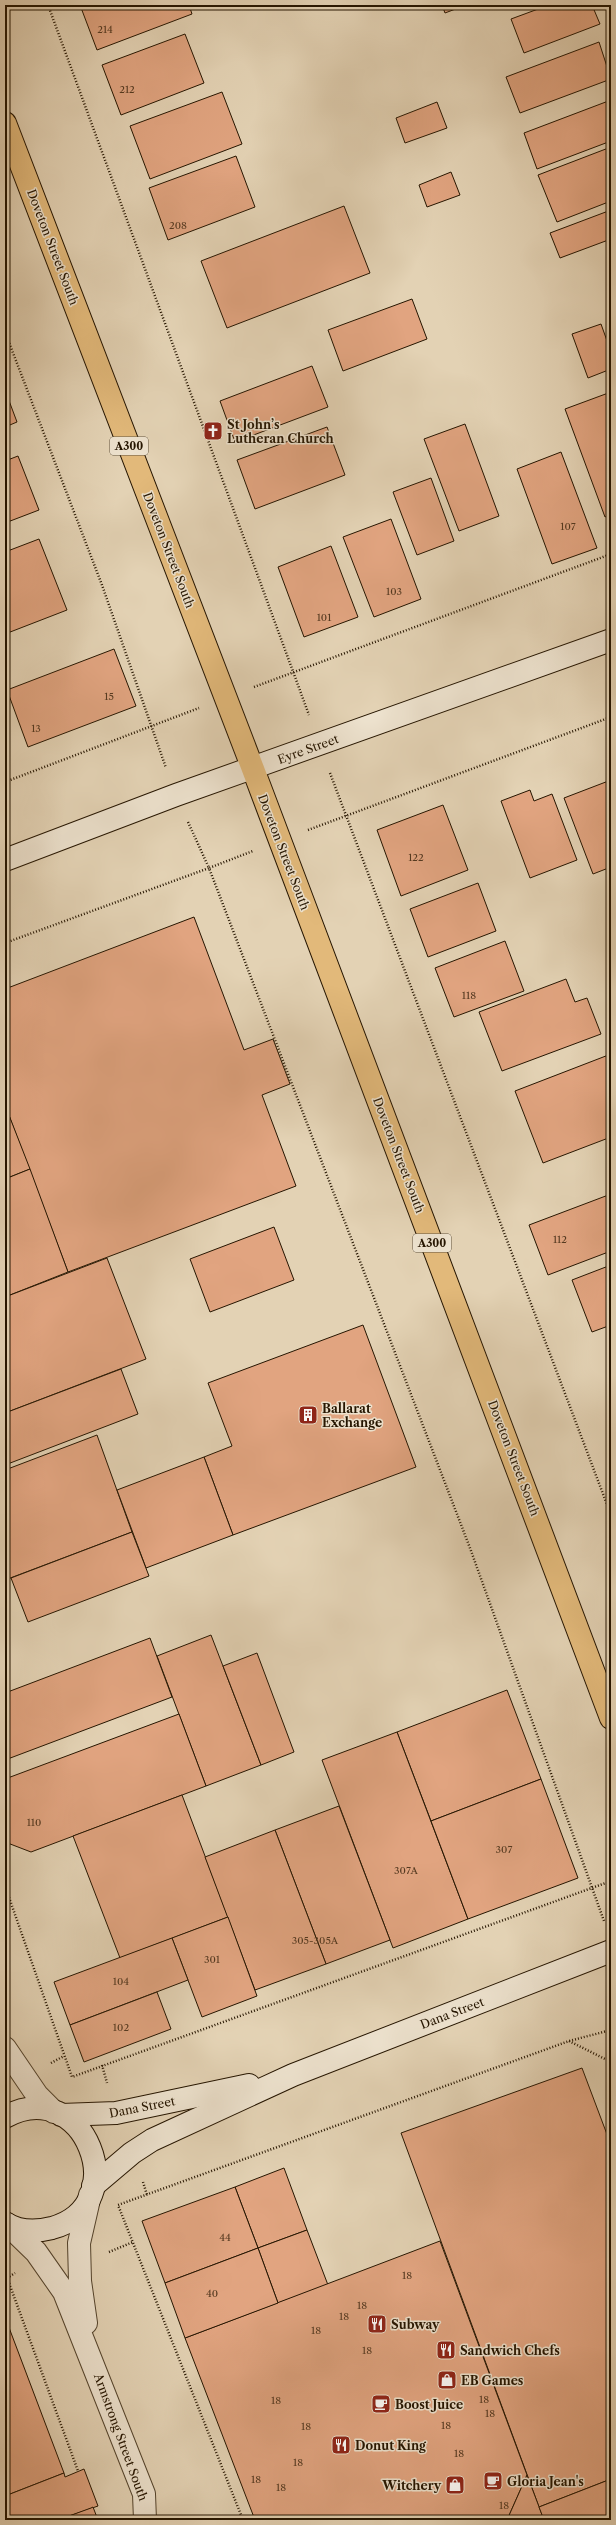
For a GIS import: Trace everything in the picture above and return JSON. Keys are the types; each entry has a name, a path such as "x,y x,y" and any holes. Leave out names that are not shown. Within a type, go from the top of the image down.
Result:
{"highway":[{"name":"Doveton Street South","path":"5,123 253,769 611,1718"}],"street":[{"name":"Eyre Street","path":"5,860 176,795 253,769 611,640"},
{"name":"Dana Street","path":"92,2190 132,2153 152,2140 293,2075 611,1951"},
{"path":"5,2048 37,2094 58,2114"},
{"name":"Dana Street","path":"5,2117 19,2111 36,2109 58,2114 116,2113 293,2075"},
{"name":"Armstrong Street South","path":"58,2114 78,2127 90,2145 95,2166 92,2190 81,2228 79,2257 80,2281 91,2355"},
{"path":"6,2224 31,2231 55,2227 76,2214 92,2190"},
{"name":"Armstrong Street South","path":"6,2224 36,2252 58,2281 91,2355 144,2494 145,2520"}],"path":[{"path":"48,5 346,815 611,1515"},
{"path":"5,332 102,585 176,795 209,868 470,1548 606,1926"},
{"path":"5,782 151,725 611,554"},
{"path":"5,942 209,868 346,815 611,717"},
{"path":"5,1886 72,2077 611,1881"},
{"path":"243,2520 118,2205 569,2041 611,2030"},
{"path":"569,2041 611,2062"},
{"path":"5,2272 78,2471"}],"building":[{"path":"80,5 189,5 192,14 97,50"},
{"path":"442,5 466,5 445,13"},
{"path":"549,5 592,5 600,24 524,53 511,19"},
{"path":"185,34 204,83 121,115 102,65"},
{"path":"599,42 611,79 520,113 506,77"},
{"path":"222,92 242,144 150,179 130,126"},
{"path":"611,100 611,141 537,169 524,133"},
{"path":"437,102 447,128 405,143 396,118"},
{"path":"611,147 611,201 557,222 538,175"},
{"path":"236,156 255,207 168,240 149,188"},
{"path":"451,172 460,195 427,207 419,185"},
{"path":"344,206 370,273 227,328 201,261"},
{"path":"611,210 611,239 560,258 550,233"},
{"path":"412,299 427,339 343,371 328,330"},
{"path":"601,324 611,352 611,369 588,378 572,334"},
{"path":"312,366 328,407 235,442 220,401"},
{"path":"5,390 17,422 5,427"},
{"path":"611,392 611,514 605,517 565,409"},
{"path":"465,424 499,516 459,531 424,439"},
{"path":"327,427 345,475 255,509 237,460"},
{"path":"561,452 597,548 552,564 517,469"},
{"path":"18,456 39,510 5,523 5,461"},
{"path":"431,478 454,541 417,555 393,492"},
{"path":"391,519 421,599 374,617 343,537"},
{"path":"39,539 67,610 5,634 5,552"},
{"path":"331,546 358,617 304,637 278,567"},
{"path":"114,649 136,706 28,747 7,690"},
{"path":"611,780 611,867 593,874 564,798"},
{"path":"530,790 534,801 552,794 577,860 530,878 501,801"},
{"path":"443,805 468,870 401,896 377,830"},
{"path":"478,883 496,931 428,957 410,909"},
{"path":"194,917 244,1050 273,1039 290,1084 262,1095 296,1186 68,1272 5,1105 5,989"},
{"path":"505,941 524,991 454,1017 435,968"},
{"path":"566,979 575,1002 587,998 601,1034 502,1071 479,1012"},
{"path":"611,1054 611,1137 543,1163 515,1091"},
{"path":"5,1105 30,1169 5,1179"},
{"path":"30,1169 68,1272 5,1297 5,1179"},
{"path":"611,1194 611,1251 548,1275 529,1225"},
{"path":"274,1227 294,1280 210,1312 190,1259"},
{"path":"107,1258 146,1359 5,1413 5,1297"},
{"path":"611,1265 611,1325 592,1332 572,1280"},
{"name":"Ballarat Exchange","path":"363,1325 416,1467 233,1535 204,1457 232,1446 208,1383"},
{"path":"121,1369 138,1414 5,1465 5,1413"},
{"path":"97,1435 132,1532 5,1580 5,1470"},
{"path":"204,1457 233,1535 146,1568 117,1490"},
{"path":"132,1532 149,1576 28,1622 11,1578"},
{"path":"211,1635 261,1765 206,1786 157,1656"},
{"path":"150,1638 172,1697 5,1760 5,1693"},
{"path":"257,1653 294,1752 261,1765 223,1666"},
{"path":"507,1690 541,1779 431,1821 397,1732"},
{"path":"179,1714 206,1786 31,1852 5,1842 5,1779"},
{"path":"397,1732 468,1919 393,1948 322,1760"},
{"path":"541,1779 578,1878 468,1919 431,1821"},
{"path":"182,1795 228,1917 120,1958 73,1836"},
{"path":"339,1806 390,1940 326,1964 275,1830"},
{"path":"275,1830 326,1964 255,1990 205,1857"},
{"path":"228,1917 257,1996 202,2017 172,1938"},
{"path":"172,1938 188,1980 70,2025 54,1982"},
{"path":"157,1992 171,2029 84,2062 70,2025"},
{"path":"582,2068 611,2145 611,2479 539,2507 401,2133"},
{"path":"284,2168 307,2230 258,2248 235,2187"},
{"path":"235,2187 258,2248 165,2283 142,2221"},
{"path":"307,2230 328,2285 278,2303 258,2248"},
{"path":"440,2241 527,2475 507,2520 255,2520 185,2338"},
{"path":"258,2248 278,2303 185,2338 165,2283"},
{"path":"5,2317 64,2473 5,2496"},
{"path":"84,2469 98,2506 58,2520 5,2520 5,2496 64,2473 65,2477"},
{"path":"527,2475 544,2520 507,2520"},
{"path":"611,2479 611,2520 544,2520 539,2507"},
{"path":"93,2507 98,2520 58,2520 91,2508"}],"place":[{"name":"St John’s Lutheran Church","path":"213,431"},
{"name":"Ballarat Exchange","path":"308,1415"},
{"name":"Subway","path":"377,2324"},
{"name":"Sandwich Chefs","path":"446,2350"},
{"name":"EB Games","path":"447,2380"},
{"name":"Boost Juice","path":"381,2404"},
{"name":"Donut King","path":"341,2445"},
{"name":"Gloria Jean's","path":"493,2481"},
{"name":"Witchery","path":"455,2485"}]}
